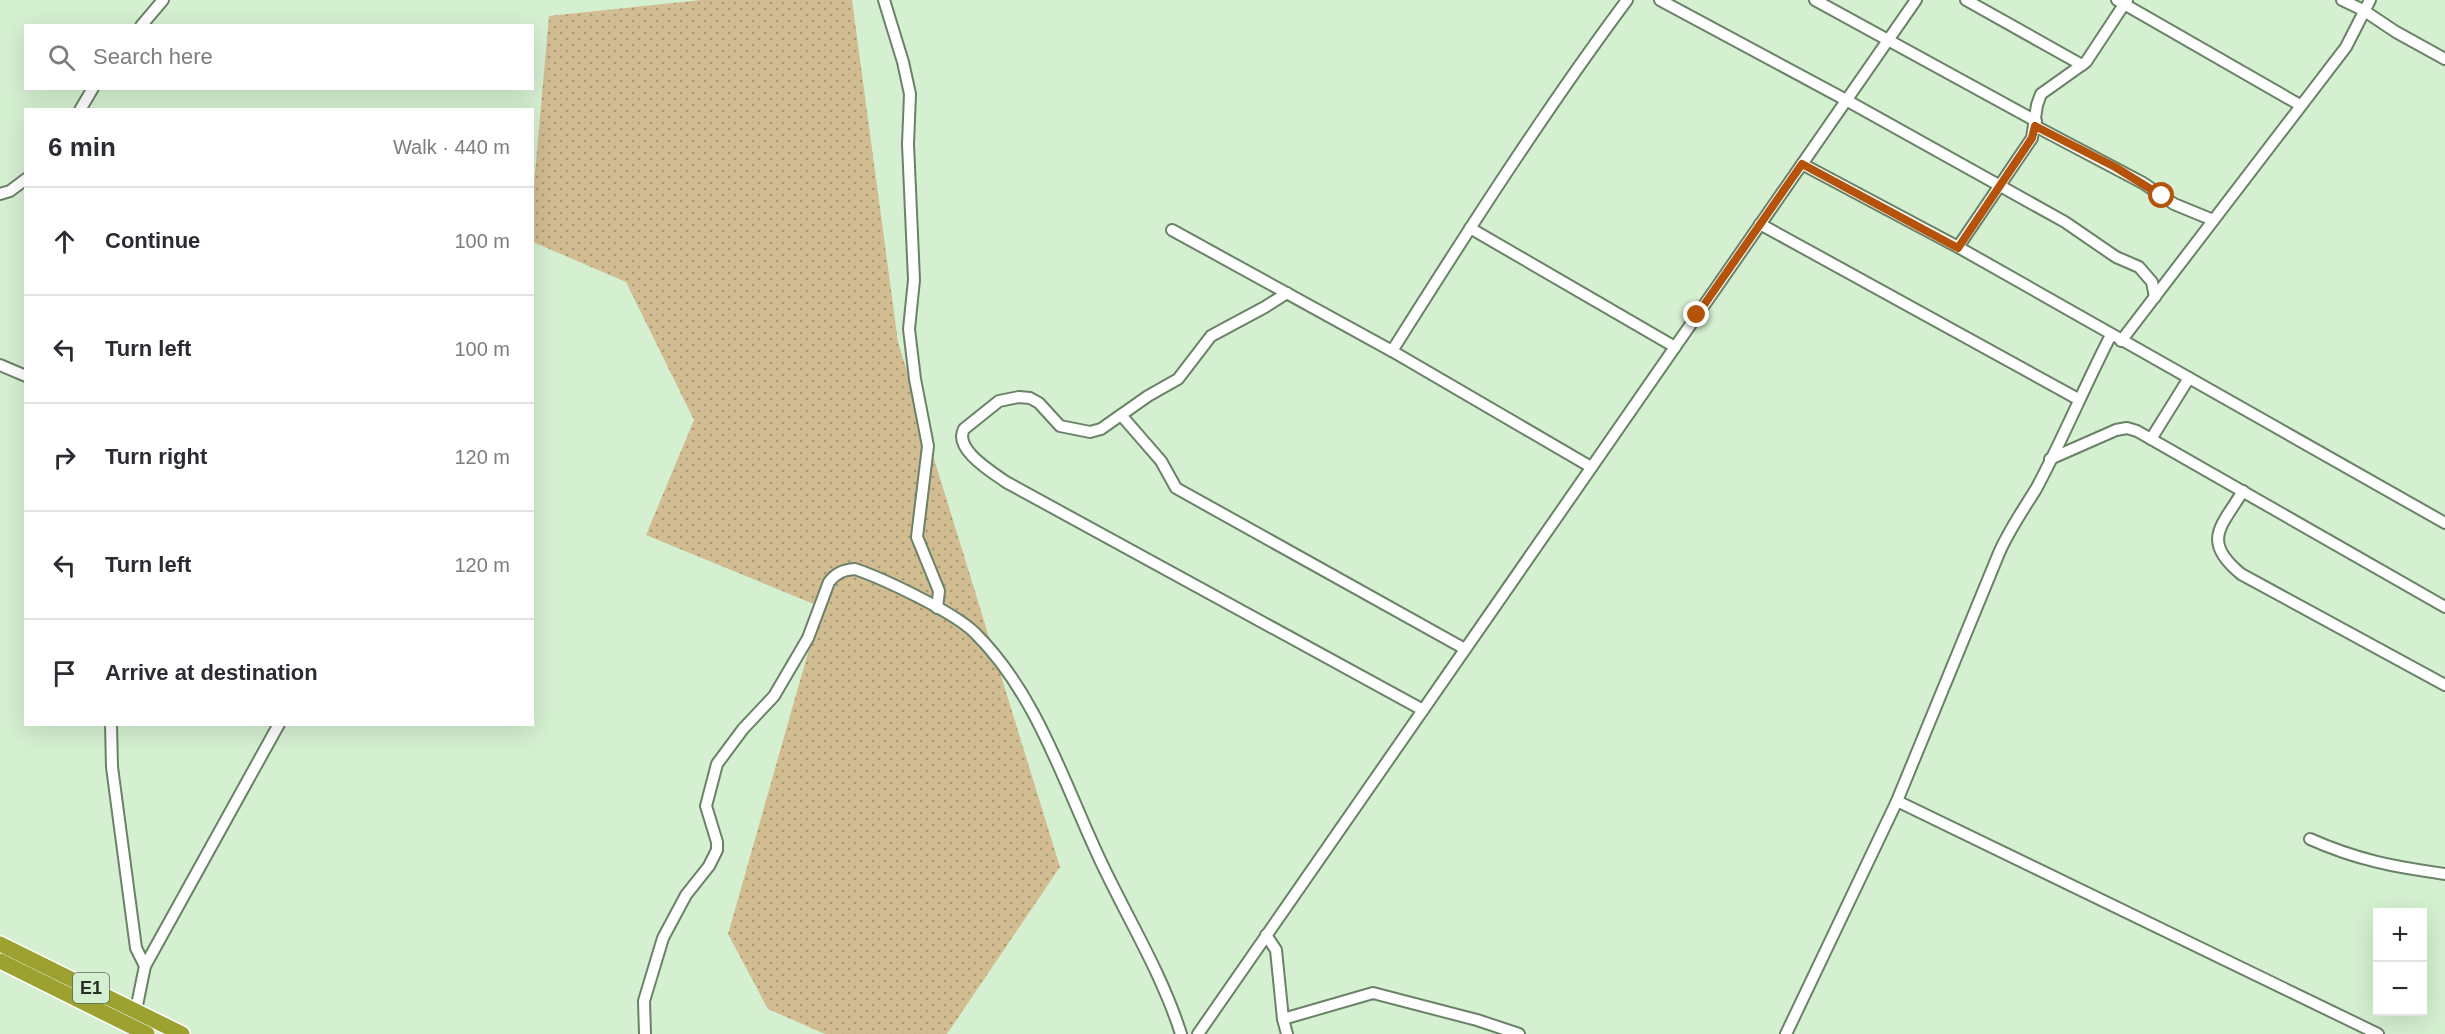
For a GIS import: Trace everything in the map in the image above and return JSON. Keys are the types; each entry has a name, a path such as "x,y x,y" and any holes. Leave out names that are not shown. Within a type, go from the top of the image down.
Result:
{"highway":[{"name":"E1","path":"0,944 182,1034"},
{"name":"E1","path":"0,961 147,1034"}],"street":[{"path":"143,24 163,0"},
{"path":"884,0 910,94 908,144 914,280 909,329 915,379 928,446 917,537 939,591 937,608"},
{"path":"1392,351 1470,228 1590,50 1627,0"},
{"path":"1660,0 2065,222 2116,257 2139,267 2152,282 2155,297"},
{"path":"1815,0 2143,183 2174,204 2213,220"},
{"path":"1198,1034 1916,0"},
{"path":"1966,0 2082,65"},
{"path":"2342,0 2445,59"},
{"path":"1786,1034 1897,801 2008,532 2036,489 2078,399 2116,338 2155,297 2346,47 2370,0"},
{"path":"1958,248 2032,138 2041,94 2082,65 2123,1 2300,105"},
{"path":"82,108 92,90"},
{"path":"1802,164 1958,248 2445,523"},
{"path":"0,194 10,191 24,180"},
{"path":"1760,224 2078,399"},
{"path":"1470,228 1675,347"},
{"path":"1172,230 1392,351 1591,467"},
{"path":"1287,293 1211,336 1178,379 1148,396 1101,429 1090,432 1067,428 1056,422 1039,403 1030,398 1007,398 999,401 964,429 961,435 962,442 981,464 1006,482 1423,710"},
{"path":"0,365 24,375"},
{"path":"2151,439 2189,378"},
{"path":"1121,415 1161,461 1176,488 1465,649"},
{"path":"2050,459 2116,430 2132,429 2445,607"},
{"path":"2243,491 2220,528 2217,542 2221,554 2229,564 2241,574 2445,685"},
{"path":"645,1034 644,1001 663,938 686,895 709,866 717,850 717,842 706,806 717,764 743,729 774,696 808,638 829,582 834,575 855,569 937,608 975,633 1012,679 1045,735 1102,865 1159,977 1181,1034"},
{"path":"111,726 112,767 136,948 145,966"},
{"path":"136,1010 145,966 278,726"},
{"path":"1897,801 2378,1034"},
{"path":"2310,839 2346,855 2400,868 2445,874"},
{"path":"1266,935 1276,950 1283,1019 1287,1034"},
{"path":"1283,1019 1373,993 1477,1020 1519,1034"}],"shaded area":[{"path":"701,0 852,0 898,342 1060,867 947,1034 825,1034 768,1009 728,934 821,607 646,535 694,420 626,282 534,242 534,185 549,16"}],"route":[{"path":"1697,315 1802,164 1958,248 2032,138 2035,126 2115,167 2162,196"}]}
